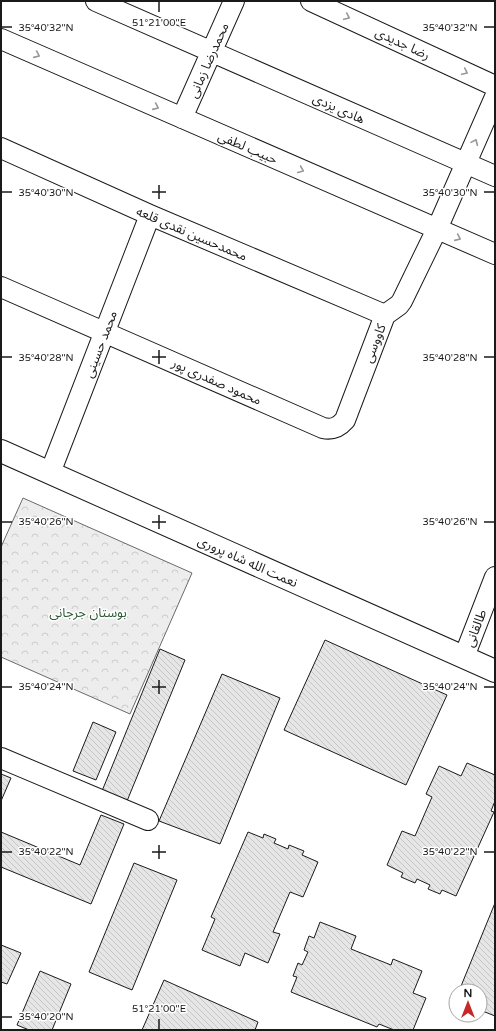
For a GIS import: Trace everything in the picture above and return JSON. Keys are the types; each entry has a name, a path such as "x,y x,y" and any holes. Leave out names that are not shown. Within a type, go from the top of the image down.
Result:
{"main road":[{"name":"نعمت الله شاه پروری","path":"1,451 495,671"}],"street":[{"name":"هادی یزدی","path":"96,1 495,176"},
{"name":"محمدرضا زمانی","path":"182,118 234,1"},
{"name":"رضا جدیدی","path":"311,1 495,86"},
{"name":"حبیب لطفی","path":"1,39 495,254"},
{"name":"کاووسی","path":"323,428 330,430 336,428 345,420 385,315 402,301 437,229 495,97"},
{"name":"محمدحسین نقدی قلعه","path":"1,148 150,215 385,315"},
{"name":"محمد حسینی","path":"50,473 150,215"},
{"name":"محمود صفدری پور","path":"1,287 323,428"},
{"name":"طالقانی","path":"464,657 495,577"},
{"path":"1,758 148,820"}],"green space":[{"name":"بوستان جرجانی","path":"23,498 192,573 130,714 1,657 1,547"}],"building":[{"path":"325,640 447,695 406,785 284,730"},
{"path":"160,649 185,660 127,801 102,791"},
{"path":"222,674 280,698 220,844 159,821"},
{"path":"93,722 116,732 96,780 73,771"},
{"path":"467,763 495,775 495,801 491,811 494,812 456,896 442,890 440,894 428,889 430,885 417,879 415,883 401,877 403,873 387,865 402,831 415,836 432,797 426,794 439,766 461,776"},
{"path":"1,774 11,778 1,801"},
{"path":"101,815 124,824 91,904 1,867 1,832 80,865"},
{"path":"248,832 263,838 264,834 276,839 274,843 288,849 289,845 304,851 302,855 318,862 303,897 290,892 273,932 280,934 268,963 245,953 240,966 202,950 215,919 211,917"},
{"path":"134,863 177,880 132,990 89,972"},
{"path":"495,903 495,1016 488,1013 488,983 462,983"},
{"path":"320,922 356,936 351,949 391,965 393,959 422,971 413,993 426,998 413,1030 394,1030 379,1024 377,1027 291,992 297,977 293,976 298,963 302,965 308,952 304,950 309,936 314,938"},
{"path":"1,945 21,953 7,984 1,982"},
{"path":"40,971 71,984 52,1030 29,1030 17,1025"},
{"path":"164,980 258,1022 255,1030 142,1030"}]}
